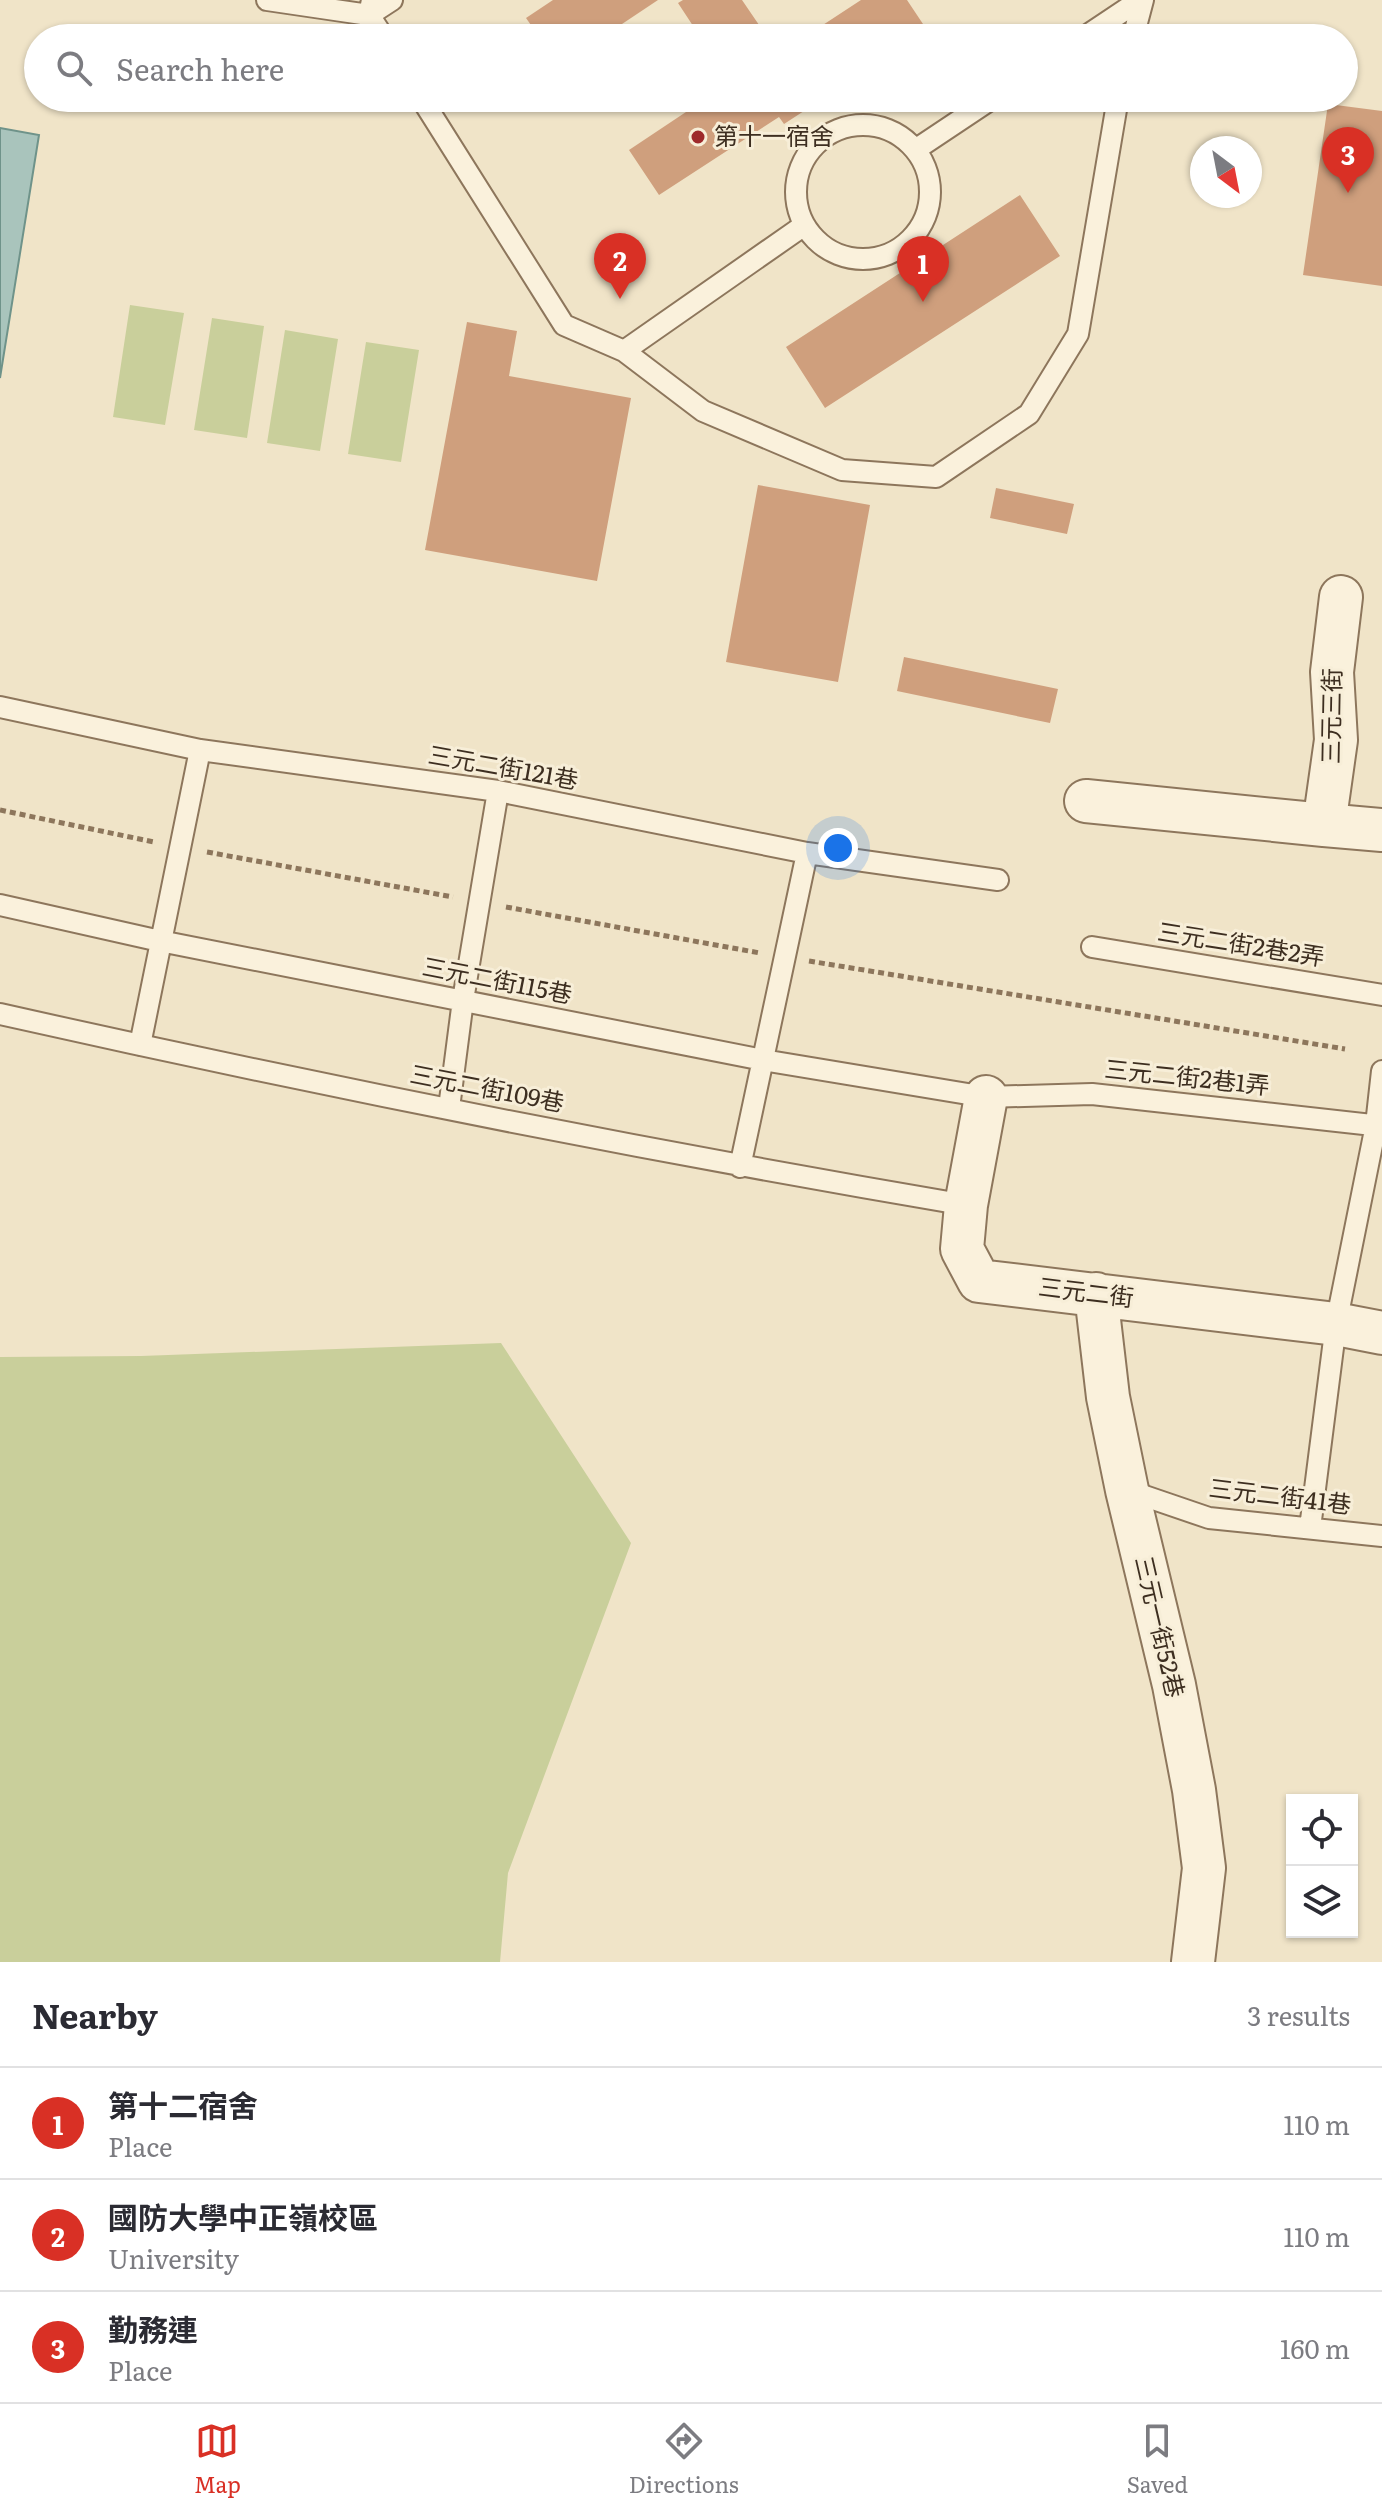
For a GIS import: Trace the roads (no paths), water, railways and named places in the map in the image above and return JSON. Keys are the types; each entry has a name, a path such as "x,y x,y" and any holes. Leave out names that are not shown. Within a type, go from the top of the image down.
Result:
{"street":[{"name":"三元三街","path":"1324,825 1336,740 1332,672 1341,597"},
{"path":"1086,801 1382,830"},
{"name":"三元二街","path":"986,1097 966,1205 962,1249 979,1281 1336,1324 1382,1333"},
{"name":"三元一街52巷","path":"1096,1294 1108,1397 1174,1685 1194,1790 1204,1868 1193,1962"}],"lane":[{"path":"267,0 371,8 392,0"},
{"path":"1104,24 1141,0"},
{"path":"1136,24 1141,0"},
{"path":"430,112 564,325 624,351 703,411 842,470 936,477 1029,414 1078,334 1116,112"},
{"path":"918,148 972,112"},
{"path":"877,124 918,148 931,176 929,215 906,246 869,261 831,253 803,226 794,189 807,152 838,128 877,124"},
{"path":"624,351 803,226"},
{"name":"三元二街121巷","path":"0,707 200,750 498,791 807,853 998,880"},
{"path":"140,1045 200,750"},
{"path":"449,1108 463,1000 498,791"},
{"path":"740,1167 807,853"},
{"name":"三元二街115巷","path":"0,905 160,941 763,1060 986,1097"},
{"name":"三元二街2巷2弄","path":"1092,947 1382,995"},
{"name":"三元二街109巷","path":"0,1014 740,1167 966,1205"},
{"path":"1310,1528 1336,1324 1379,1126 1382,1071"},
{"name":"三元二街2巷1弄","path":"986,1097 1092,1094 1379,1126"},
{"name":"三元二街41巷","path":"1127,1490 1209,1518 1382,1536"}],"water":[{"path":"0,128 39,135 0,378"}],"place":[{"name":"第十一宿舍","path":"698,137"},
{"name":"勤務連","path":"1348,193"},
{"name":"國防大學中正嶺校區","path":"620,299"},
{"name":"第十二宿舍","path":"923,302"}]}
